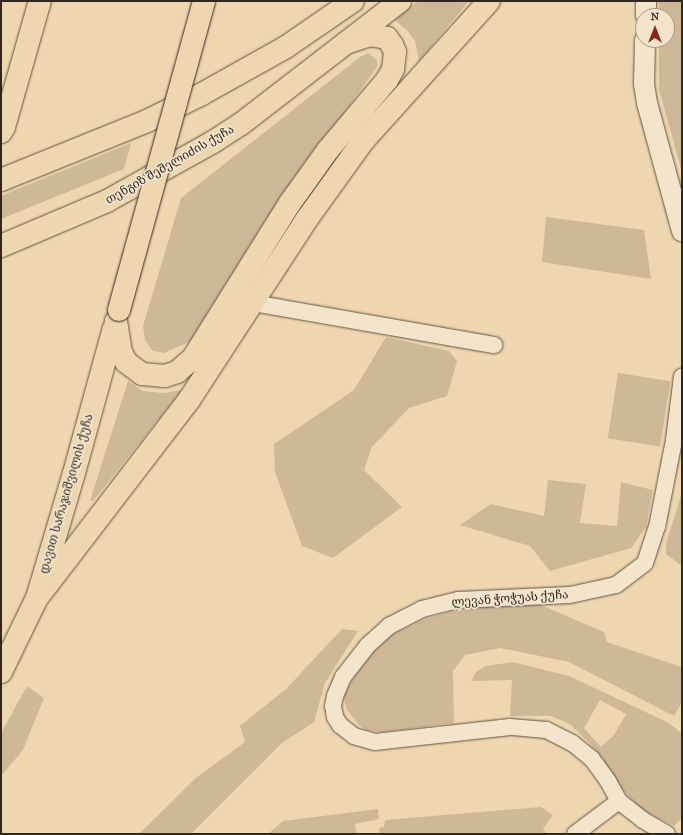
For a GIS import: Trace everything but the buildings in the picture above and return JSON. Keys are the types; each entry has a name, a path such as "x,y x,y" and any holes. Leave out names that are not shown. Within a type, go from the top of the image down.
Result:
{"main road":[{"path":"1,132 4,127 40,1"},
{"name":"დავით სარაჯიშვილის ქუჩა","path":"1,672 37,598 74,473 204,1"},
{"path":"1,180 147,121 202,94 286,47 353,1"},
{"name":"თენგიზ შეშელიძის ქუჩა","path":"1,246 107,201 192,155 240,124 400,1"},
{"path":"37,598 189,400 307,219 363,141 489,1"},
{"path":"117,316 121,352 126,362 142,374 165,376 177,372 193,358 290,203 328,150 387,80 392,69 395,52 392,44 387,38 370,35 346,43"}],"street":[{"path":"645,48 644,84 647,103 682,231"},
{"path":"253,303 494,345"},
{"name":"ლევან ჭოჭუას ქუჩა","path":"667,834 643,820 619,801 608,781 592,759 572,743 546,730 510,727 375,742 354,736 340,725 335,717 333,706 335,696 343,677 367,646 389,626 422,610 458,600 570,596 616,585 645,563 657,526 678,441 682,377"},
{"path":"575,834 619,801"}],"shaded area":[{"path":"418,1 469,1 419,61 415,41 406,29 393,19"},
{"path":"659,1 682,1 682,172 659,90 659,48 675,48 675,8 659,8"},
{"path":"368,53 377,60 377,67 280,202 191,341 164,353 153,351 145,340 143,326 181,198 360,57"},
{"path":"131,143 124,169 1,219 1,196"},
{"path":"546,217 644,230 651,279 542,262"},
{"path":"386,337 449,351 457,361 447,396 409,408 372,447 364,470 402,507 333,558 302,546 275,472 274,444 354,390"},
{"path":"618,373 670,381 660,446 608,438"},
{"path":"128,381 142,391 163,393 182,390 93,501 90,501"},
{"path":"548,480 586,484 580,523 617,526 621,482 653,490 646,527 631,548 550,571 530,546 460,525 491,504 544,516"},
{"path":"682,493 682,566 666,554 666,543"},
{"path":"536,603 604,632 607,642 682,667 682,702 674,716 569,662 500,648 465,655 453,671 454,723 382,732 366,730 359,725 347,710 343,693 373,651 391,635 427,618 470,607"},
{"path":"342,629 358,631 325,683 314,722 282,743 191,834 139,834 197,777 245,742 240,726 287,688"},
{"path":"513,662 569,676 667,722 682,733 682,818 674,826 641,809 621,788 596,750 570,724 551,716 510,716 512,680 471,681 476,672 486,666","holes":["600,700 626,714 614,735 601,747 584,728"]},
{"path":"27,686 44,698 23,750 1,776 1,733"},
{"path":"541,807 553,815 543,829 547,834 380,834 379,828 384,827 385,820"},
{"path":"378,809 379,819 355,824 357,834 268,834 283,821"}]}
